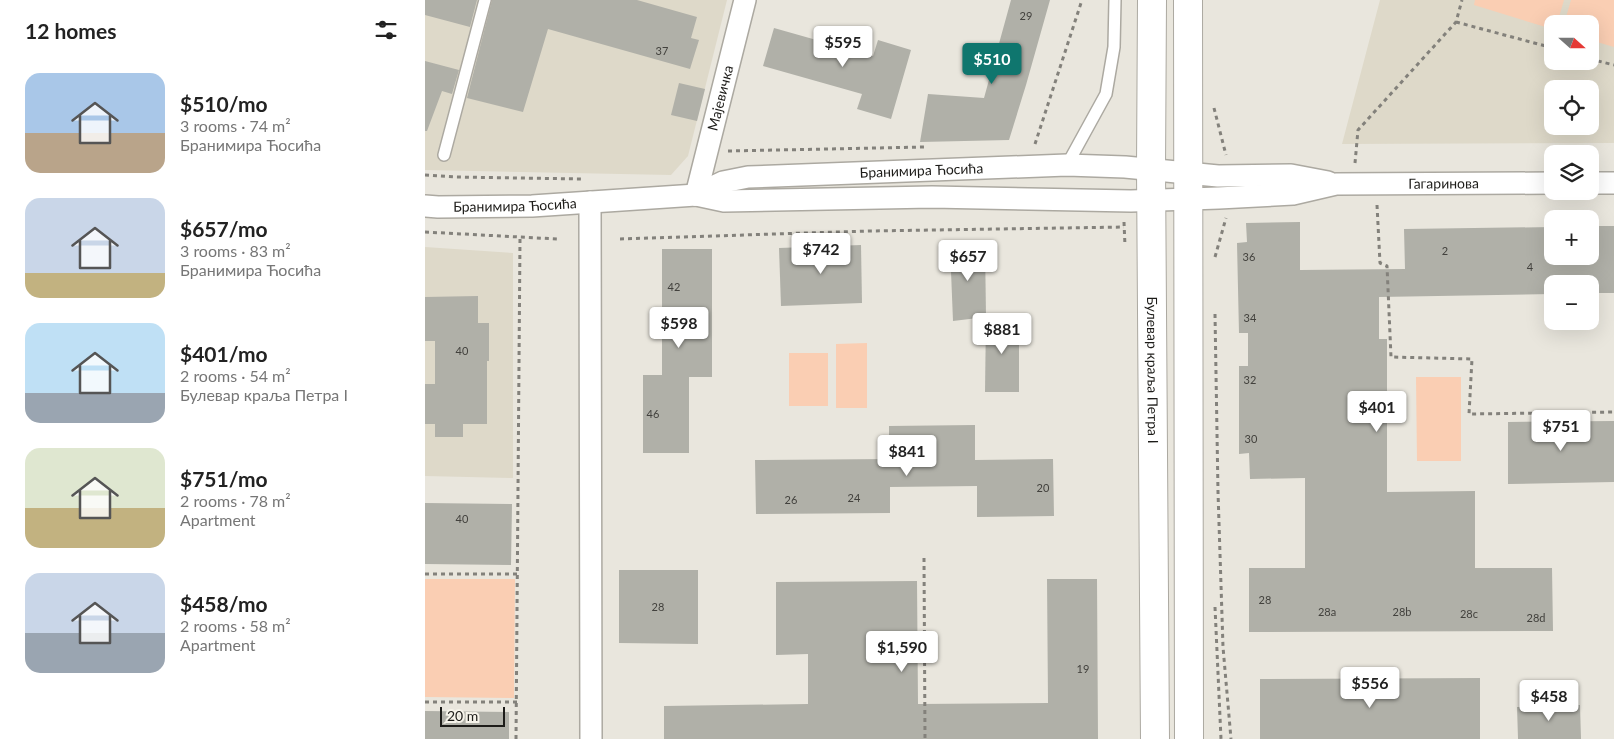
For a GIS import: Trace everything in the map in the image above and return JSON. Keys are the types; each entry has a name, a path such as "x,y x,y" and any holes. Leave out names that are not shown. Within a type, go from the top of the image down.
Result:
{"street":[{"name":"Булевар краља Петра I","path":"1152,0 1151,200 1155,739"},
{"path":"1188,0 1189,739"},
{"name":"Мајевичка","path":"696,195 741,2"},
{"name":"Бранимира Ћосића","path":"696,195 723,182 748,177 1067,165 1151,169"},
{"name":"Гагаринова","path":"1151,169 1188,186 1231,198 1293,194 1345,183 1544,183"},
{"name":"Гагаринова","path":"1151,200 1219,176 1291,175 1345,183"},
{"path":"1599,183 1614,183"},
{"name":"Бранимира Ћосића","path":"425,206 532,206 696,195 724,201 932,197 1151,200"},
{"path":"590,202 591,739"}],"lane":[{"path":"444,155 485,0"},
{"path":"1067,165 1106,94 1114,47 1115,0"}],"path":[{"path":"1035,144 1083,0"},
{"path":"1345,183 1358,130 1456,22 1462,0"},
{"path":"1456,22 1544,46"},
{"path":"1599,61 1614,65"},
{"path":"1214,107 1231,175"},
{"path":"425,175 455,178 584,179"},
{"path":"1375,182 1380,263 1387,266 1391,357 1472,359 1469,414 1614,412"},
{"path":"1214,258 1231,198"},
{"path":"619,239 868,231 1124,226"},
{"path":"425,232 557,239"},
{"path":"516,739 520,238"},
{"path":"1215,307 1223,647 1231,739"},
{"path":"924,558 925,739"},
{"path":"425,574 517,574"},
{"path":"425,702 517,702"}],"shaded area":[{"path":"425,0 727,0 688,156 671,175 425,170"},
{"path":"1380,0 1614,0 1614,143 1342,144"},
{"path":"1475,0 1564,0 1560,15 1544,15 1544,27 1474,5"},
{"path":"1571,0 1614,0 1614,47 1599,43 1599,15 1567,15"},
{"path":"425,247 513,253 513,478 425,476"},
{"path":"867,343 867,408 836,408 836,344"},
{"path":"789,353 828,353 828,406 789,406"},
{"path":"1416,377 1461,377 1461,461 1417,461"},
{"path":"425,579 515,579 514,698 425,697"}],"building":[{"path":"425,0 477,0 470,27 425,15"},
{"path":"492,0 637,0 697,17 691,38 699,40 690,69 548,29 523,112 467,98"},
{"path":"1011,0 1050,0 1009,140 920,142 928,94 984,98"},
{"path":"774,28 873,56 878,40 911,50 891,119 857,109 862,94 763,66"},
{"path":"425,61 459,70 452,94 442,91 427,131 425,131"},
{"path":"679,83 705,89 697,121 671,115"},
{"path":"1300,222 1300,270 1405,269 1404,229 1544,227 1544,265 1599,265 1599,226 1614,226 1614,293 1599,293 1599,275 1544,275 1544,294 1379,297 1379,339 1387,339 1387,492 1475,491 1475,568 1552,568 1553,631 1249,632 1249,568 1305,568 1305,478 1250,479 1249,453 1239,454 1239,366 1248,366 1248,333 1239,333 1237,243 1247,242 1246,223"},
{"path":"861,245 862,303 781,306 779,248"},
{"path":"985,245 986,317 953,321 950,246"},
{"path":"662,249 712,249 712,377 689,377 689,453 643,453 643,375 662,375"},
{"path":"478,296 478,323 489,323 487,424 463,424 463,437 435,437 435,424 425,424 425,384 435,384 435,341 425,341 425,297"},
{"path":"986,317 1019,317 1019,392 985,392"},
{"path":"1614,421 1614,482 1508,484 1508,422"},
{"path":"975,425 975,460 1053,459 1054,516 977,517 977,486 890,487 890,513 756,514 755,460 889,459 889,426"},
{"path":"425,503 512,504 511,565 425,564"},
{"path":"619,570 698,570 698,644 619,643"},
{"path":"1047,579 1097,579 1098,739 664,739 664,706 808,704 808,654 776,655 776,582 917,581 918,704 1048,703"},
{"path":"1480,678 1480,739 1260,739 1260,679"},
{"path":"1580,705 1581,739 1518,739 1517,707"},
{"path":"425,711 509,712 509,739 425,739"}]}
